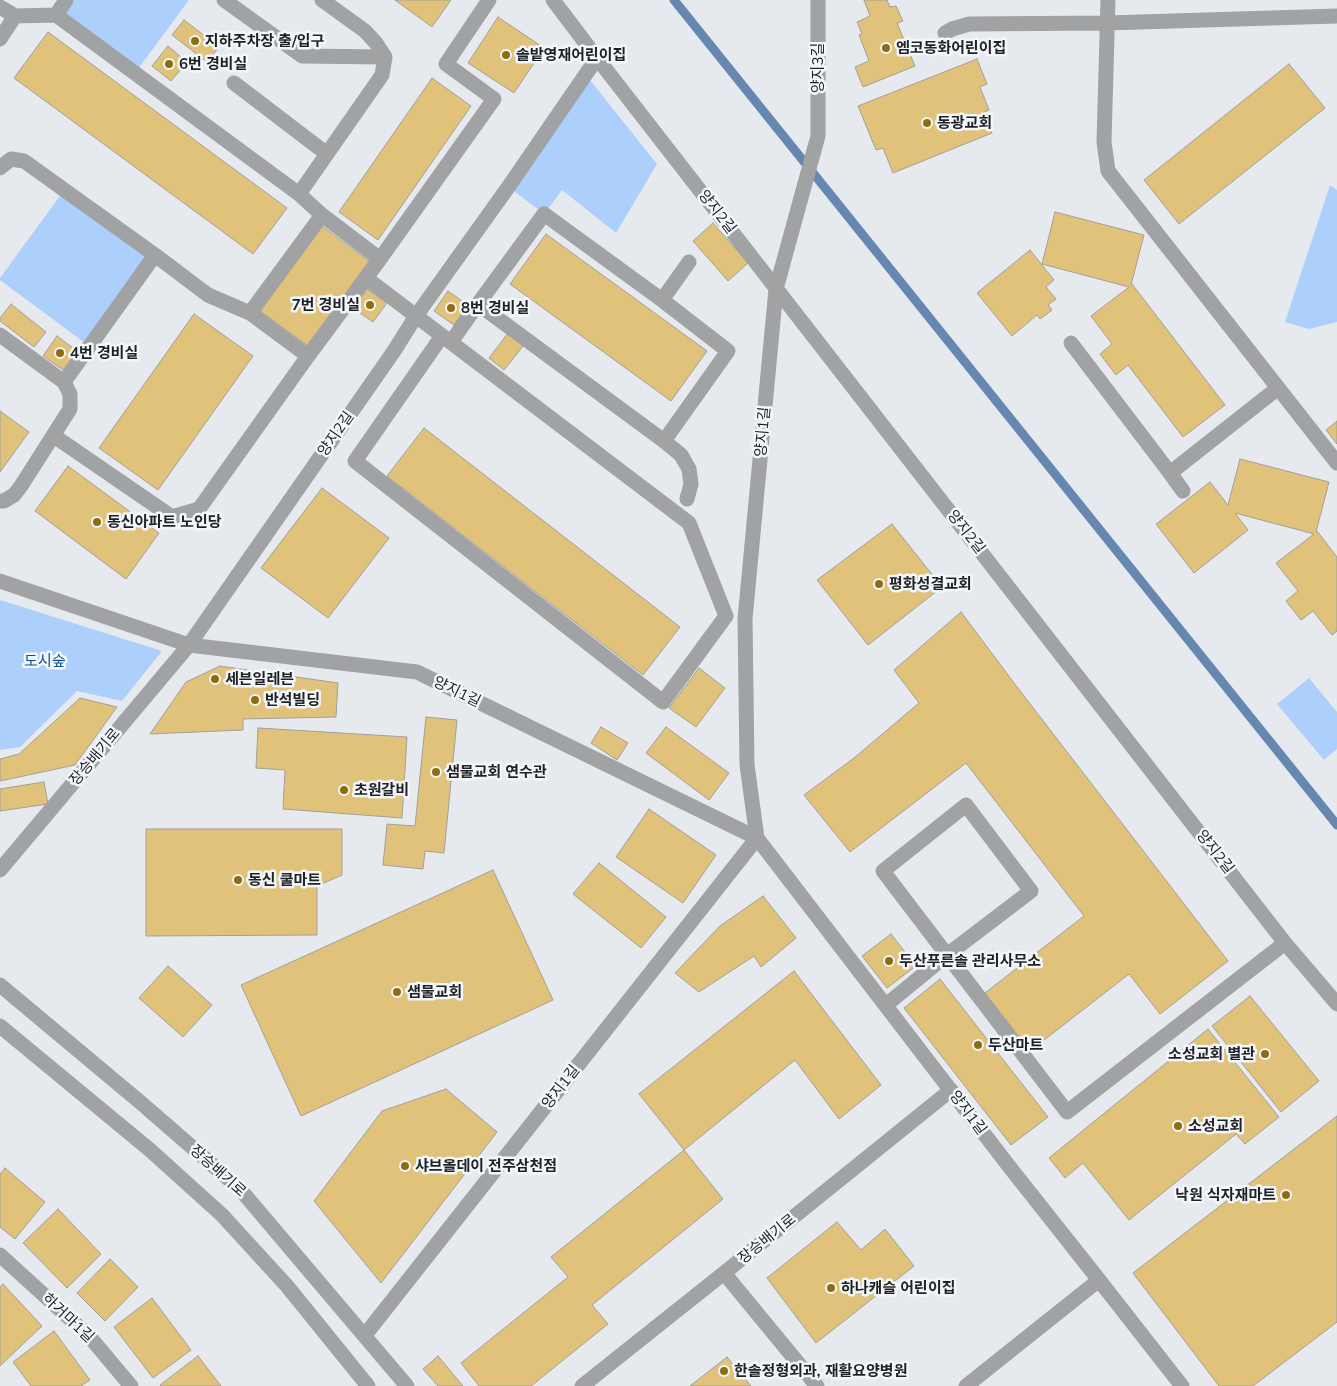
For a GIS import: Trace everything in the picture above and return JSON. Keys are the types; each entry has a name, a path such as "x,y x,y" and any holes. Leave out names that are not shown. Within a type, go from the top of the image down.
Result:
{"street":[{"path":"56,15 66,0"},
{"path":"224,0 302,56 385,57"},
{"path":"299,194 382,75 385,57 376,43 365,32 322,0"},
{"path":"54,436 172,517 198,509 494,99 446,64 489,0"},
{"name":"양지2길","path":"553,0 1285,942 1337,1004"},
{"name":"양지3길","path":"782,266 818,136 818,0"},
{"path":"1108,0 1104,142 1108,172 1337,463"},
{"path":"0,7 15,16 56,15 299,194 322,215 380,259"},
{"path":"0,39 15,16"},
{"path":"945,33 969,24 1107,24 1337,16"},
{"name":"양지2길","path":"189,645 597,58"},
{"path":"234,83 327,154"},
{"path":"0,168 11,159 24,161 208,295 250,313 308,356"},
{"path":"366,278 446,339 689,523 726,616 663,702 355,461 446,339 478,304 544,214 728,351 664,441"},
{"path":"250,313 322,215"},
{"path":"64,382 155,255"},
{"path":"662,300 689,262"},
{"name":"양지1길","path":"365,1335 757,838 747,765 745,619 776,289 782,266"},
{"path":"478,304 681,455 689,469 691,484 687,499"},
{"path":"0,335 64,382 70,394 70,409 54,436 14,495 4,501 0,501"},
{"path":"1071,343 1183,491"},
{"path":"1170,473 1278,388"},
{"path":"0,581 189,645"},
{"name":"양지1길","path":"189,645 416,672 757,838 1008,1165 1182,1386"},
{"name":"장승배기로","path":"0,870 189,645"},
{"path":"886,1005 947,955 1030,891 966,805 883,871 947,955 1067,1112 1285,942"},
{"name":"장승배기로","path":"0,985 132,1095 239,1188 407,1386"},
{"name":"장승배기로","path":"0,1026 150,1150 222,1215 287,1286 368,1386"},
{"name":"장승배기로","path":"582,1386 951,1090"},
{"name":"하거마1길","path":"0,1255 89,1336 131,1386"},
{"path":"724,1274 817,1386"},
{"path":"966,1386 1099,1280"}],"green space":[{"path":"66,0 189,0 135,73 56,15"},
{"path":"590,80 657,164 616,233 562,190 544,214 514,191"},
{"path":"1330,185 1337,190 1337,322 1309,329 1285,322"},
{"path":"65,189 155,255 89,346 0,280"},
{"name":"도시숲","path":"0,600 162,651 122,701 77,691 20,747 0,750"},
{"path":"1309,678 1337,712 1337,749 1324,760 1277,704"}],"building":[{"path":"395,0 451,0 432,27"},
{"name":"엠코동화어린이집","path":"864,0 887,0 890,7 896,6 903,21 897,23 915,66 863,87 855,67 869,61 859,35 862,34 857,22 870,16"},
{"name":"솔밭영재어린이집","path":"498,17 544,48 514,93 468,63"},
{"name":"지하주차장 출/입구","path":"184,20 219,47 207,62 172,35"},
{"path":"48,32 287,208 253,254 14,78"},
{"name":"6번 경비실","path":"168,46 187,62 171,81 152,66"},
{"name":"동광교회","path":"977,59 987,84 980,87 989,110 984,112 992,133 893,173 883,148 876,150 858,106"},
{"path":"1289,64 1325,108 1179,224 1144,180"},
{"path":"432,78 471,106 378,240 339,212"},
{"path":"1055,212 1144,235 1131,285 1225,405 1183,437 1128,365 1116,375 1100,354 1112,344 1091,316 1129,287 1042,264"},
{"path":"713,223 748,263 728,281 693,241"},
{"path":"322,226 369,261 308,346 260,311"},
{"path":"546,234 707,351 671,401 510,284"},
{"path":"1030,250 1054,280 1046,287 1056,299 1048,305 1052,310 1040,319 1037,315 1012,336 977,293"},
{"name":"7번 경비실","path":"367,289 387,303 373,322 353,308"},
{"name":"8번 경비실","path":"448,291 468,305 454,325 434,311"},
{"path":"11,304 46,332 34,347 0,321 0,318"},
{"path":"194,314 253,356 158,490 99,448"},
{"path":"508,333 524,345 504,370 489,358"},
{"name":"4번 경비실","path":"57,336 77,351 63,370 43,356"},
{"path":"0,411 29,432 0,472"},
{"path":"1337,421 1337,444 1326,430"},
{"path":"424,428 680,627 643,675 387,476"},
{"path":"1240,459 1329,482 1316,532 1337,557 1337,631 1332,635 1313,611 1301,620 1286,601 1298,591 1276,563 1314,534 1235,513 1248,530 1194,573 1156,524 1210,482 1228,505"},
{"name":"동신아파트 노인당","path":"68,466 159,533 126,579 35,511"},
{"path":"322,488 389,538 328,618 261,568"},
{"name":"평화성결교회","path":"892,524 942,587 868,645 817,580"},
{"path":"961,612 1228,961 1160,1014 1129,974 1030,1051 985,993 1084,916 966,763 850,852 804,795 854,758 919,703 894,670"},
{"name":"반석빌딩","path":"220,666 338,683 336,717 243,719 243,730 150,734 186,682"},
{"path":"699,668 725,688 696,727 669,708"},
{"path":"80,698 117,707 75,765 0,781 0,759 19,754"},
{"name":"샘물교회 연수관","path":"426,717 457,720 444,853 425,851 423,869 383,865 387,824 415,826"},
{"path":"601,727 628,743 617,760 591,743"},
{"path":"666,727 729,773 709,800 646,753"},
{"name":"초원갈비","path":"258,728 407,737 402,818 283,809 285,770 256,768"},
{"path":"44,782 48,804 0,811 0,789"},
{"path":"649,809 716,855 683,903 616,857"},
{"name":"동신 쿨마트","path":"146,829 342,829 342,875 317,886 317,935 146,936"},
{"path":"599,863 666,917 641,948 573,894"},
{"name":"샘물교회","path":"493,870 553,1000 301,1116 241,985"},
{"path":"763,896 796,938 761,967 754,956 699,992 675,973 720,926"},
{"name":"두산푸른솔 관리사무소","path":"891,934 916,966 887,988 862,956"},
{"path":"168,966 212,1005 183,1037 139,998"},
{"path":"794,971 881,1085 839,1119 795,1060 684,1150 639,1094"},
{"path":"940,979 1048,1117 1011,1145 904,1008"},
{"name":"소성교회 별관","path":"1250,996 1319,1081 1281,1112 1212,1026"},
{"name":"소성교회","path":"1208,1029 1279,1117 1245,1144 1236,1134 1129,1220 1083,1163 1065,1178 1049,1158"},
{"name":"샤브올데이 전주삼천점","path":"446,1089 497,1132 381,1283 314,1201 382,1111"},
{"name":"낙원 식자재마트","path":"1337,1116 1337,1322 1253,1386 1219,1386 1133,1273"},
{"path":"684,1150 723,1199 592,1305 608,1324 531,1386 479,1386 461,1363 568,1277 551,1257"},
{"path":"5,1168 45,1202 15,1239 0,1227 0,1174"},
{"path":"58,1209 101,1254 67,1288 23,1243"},
{"name":"하나캐슬 어린이집","path":"837,1222 861,1250 885,1229 914,1266 816,1343 767,1278"},
{"path":"110,1259 138,1287 105,1321 77,1293"},
{"path":"3,1284 42,1326 0,1366 0,1287"},
{"path":"152,1298 191,1350 153,1378 114,1327"},
{"path":"54,1331 90,1380 81,1386 31,1386 13,1362"},
{"path":"198,1356 221,1386 160,1385"},
{"path":"438,1356 463,1386 438,1386 423,1369"},
{"name":"한솔정형외과, 재활요양병원","path":"727,1357 751,1386 690,1386"}],"waterway":[{"path":"674,0 1337,825"}],"place":[{"name":"지하주차장 출/입구","path":"195,41"},
{"name":"엠코동화어린이집","path":"886,48"},
{"name":"솔밭영재어린이집","path":"506,55"},
{"name":"6번 경비실","path":"169,64"},
{"name":"동광교회","path":"927,123"},
{"name":"7번 경비실","path":"370,305"},
{"name":"8번 경비실","path":"451,308"},
{"name":"4번 경비실","path":"60,353"},
{"name":"동신아파트 노인당","path":"97,522"},
{"name":"평화성결교회","path":"879,584"},
{"name":"세븐일레븐","path":"215,679"},
{"name":"반석빌딩","path":"255,700"},
{"name":"샘물교회 연수관","path":"436,772"},
{"name":"초원갈비","path":"344,790"},
{"name":"동신 쿨마트","path":"238,880"},
{"name":"두산푸른솔 관리사무소","path":"889,961"},
{"name":"샘물교회","path":"397,992"},
{"name":"두산마트","path":"978,1045"},
{"name":"소성교회 별관","path":"1265,1054"},
{"name":"소성교회","path":"1178,1126"},
{"name":"샤브올데이 전주삼천점","path":"405,1166"},
{"name":"낙원 식자재마트","path":"1286,1195"},
{"name":"하나캐슬 어린이집","path":"831,1288"},
{"name":"한솔정형외과, 재활요양병원","path":"724,1371"}]}
